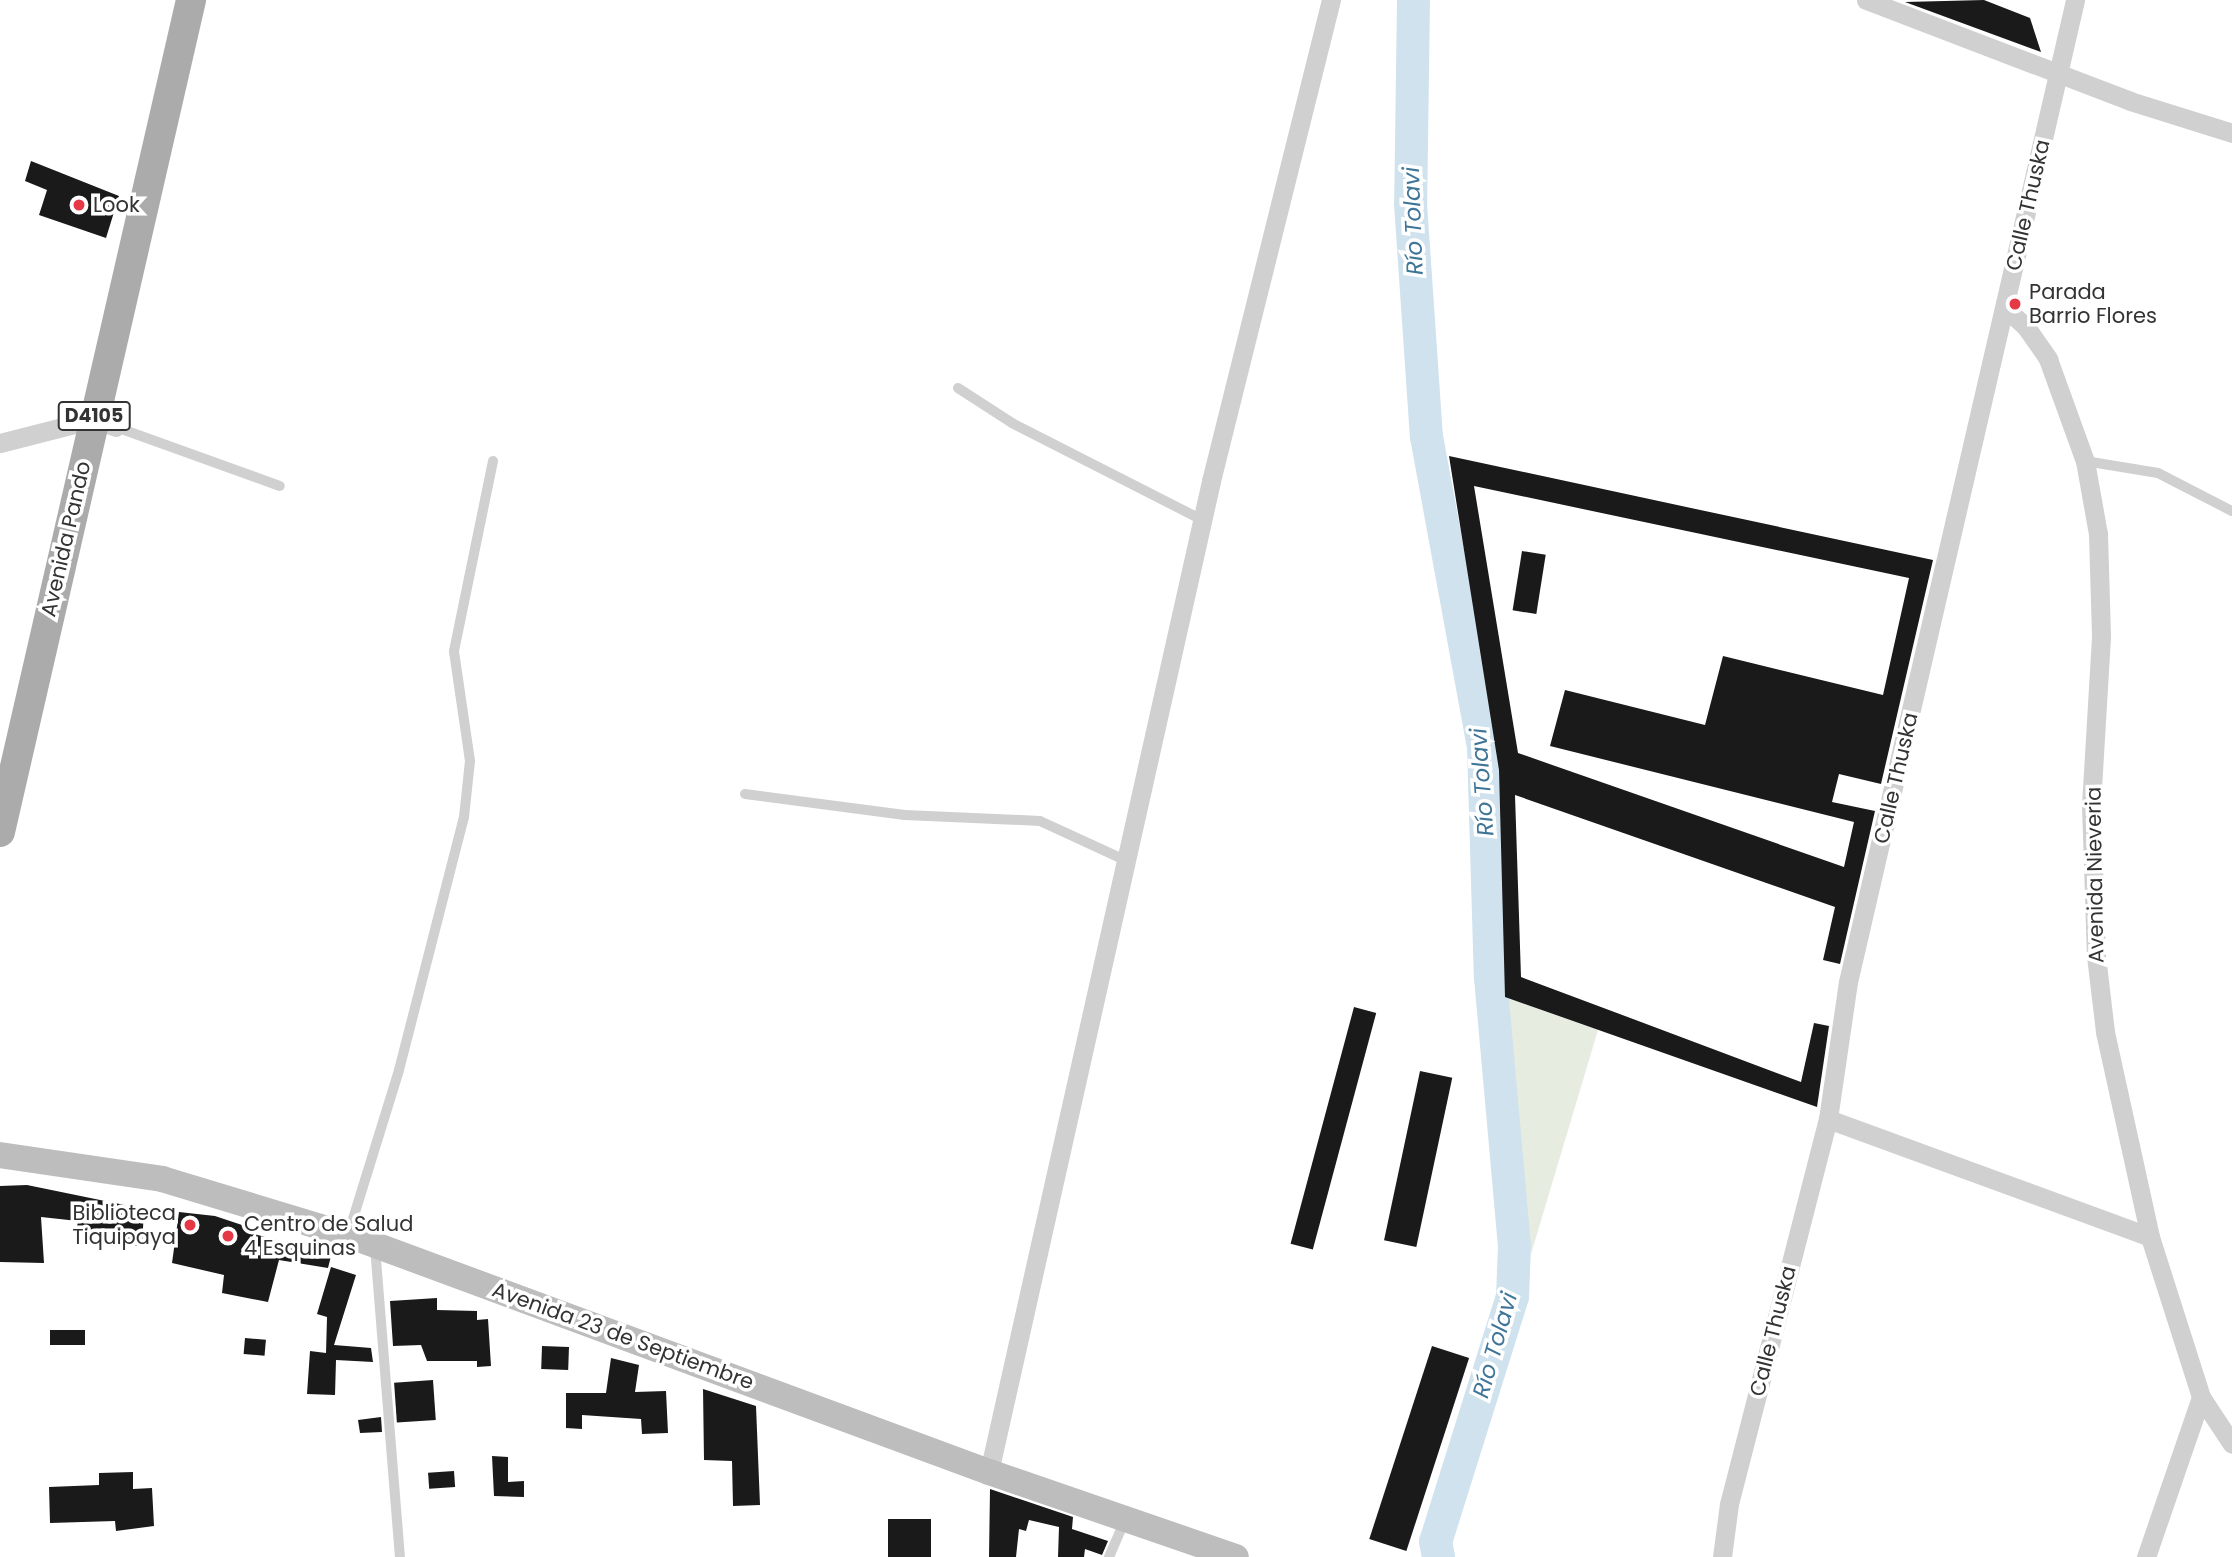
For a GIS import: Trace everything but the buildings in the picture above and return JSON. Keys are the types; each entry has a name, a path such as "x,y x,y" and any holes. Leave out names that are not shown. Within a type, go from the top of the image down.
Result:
{"main road":[{"name":"Avenida Pando","path":"0,832 105,423 191,0"},
{"name":"Avenida 23 de Septiembre","path":"0,1155 162,1179 348,1236 989,1472 1236,1557"}],"street":[{"path":"989,1472 1202,520 1331,0"},
{"path":"1866,0 2057,74 2232,133"},
{"name":"Calle Thuska","path":"1722,1557 1729,1504 1828,1119 1849,982 2075,0"},
{"name":"Avenida Nieveria","path":"2005,308 2026,327 2048,359 2085,461 2098,534 2101,637 2091,806 2096,956 2105,1032 2150,1237 2202,1397 2232,1444"},
{"path":"0,443 105,423"},
{"path":"1828,1119 2150,1237"},
{"path":"2146,1557 2202,1397"}],"lane":[{"path":"958,388 1012,423 1202,520"},
{"path":"105,423 280,486"},
{"path":"348,1236 399,1070 464,817 470,761 454,650 493,461"},
{"path":"2085,461 2158,473 2232,511"},
{"path":"745,794 905,815 1040,821 1126,861"},
{"path":"375,1245 400,1557"},
{"path":"1110,1557 1125,1520"}],"shaded area":[{"path":"1505,997 1598,1030 1531,1254"}],"waterway":[{"name":"Río Tolavi","path":"1413,0 1410,203 1426,436 1483,746 1490,977 1514,1245 1512,1296 1435,1541 1438,1557"}],"place":[{"name":"Look","path":"79,205"},
{"name":"Parada Barrio Flores","path":"2015,304"},
{"name":"Biblioteca Tiquipaya","path":"190,1225"},
{"name":"Centro de Salud 4 Esquinas","path":"228,1236"}]}
